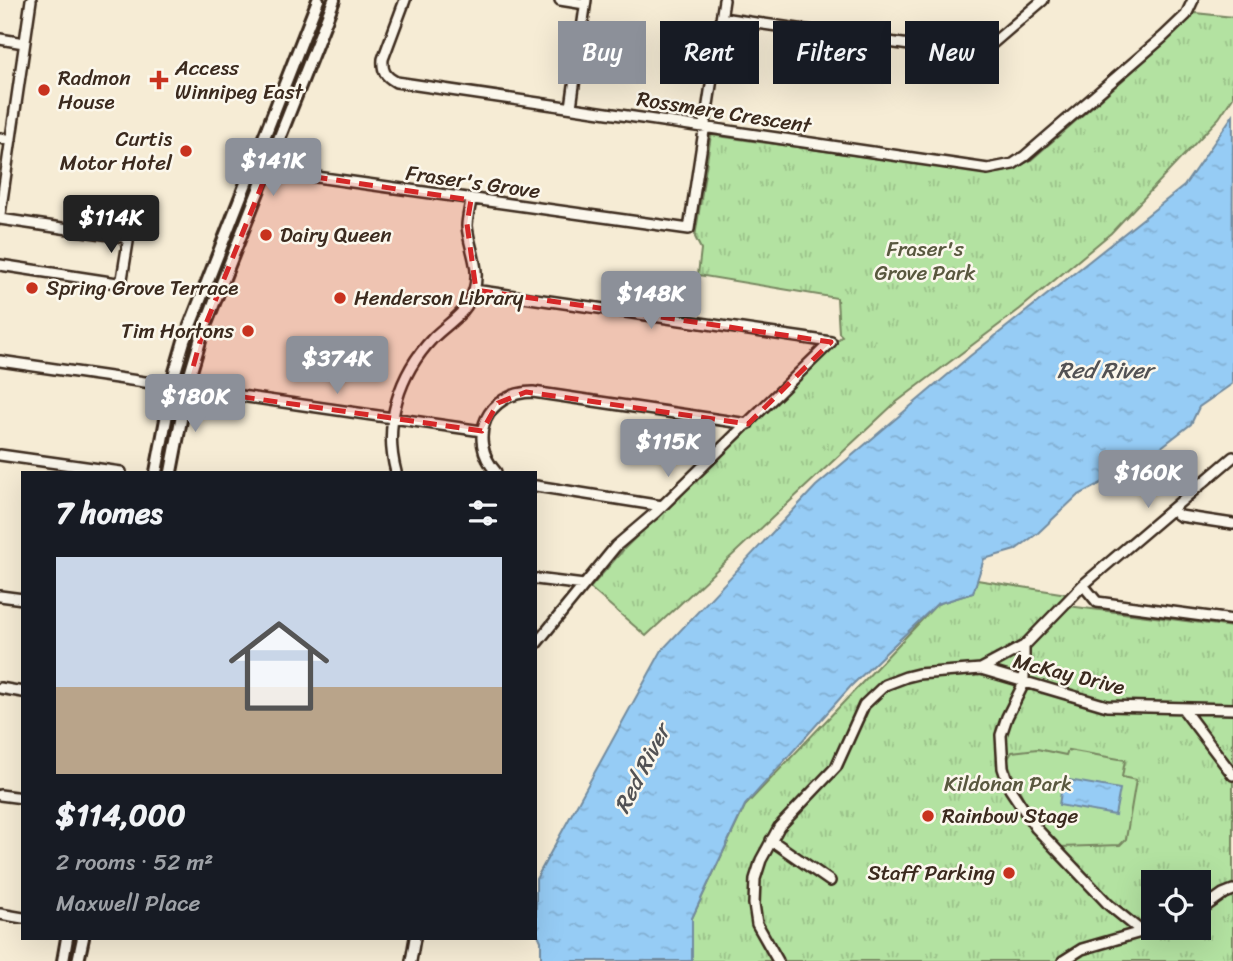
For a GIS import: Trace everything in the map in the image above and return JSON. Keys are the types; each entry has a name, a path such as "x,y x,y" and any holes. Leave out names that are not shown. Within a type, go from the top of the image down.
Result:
{"main road":[{"path":"172,471 187,389 203,331 334,0"},
{"path":"156,471 184,341 316,4 329,13"},
{"path":"208,278 219,291"},
{"path":"63,961 68,940"},
{"path":"78,961 83,940"}],"street":[{"path":"0,265 117,283 122,279 128,242 124,237 0,216 31,0"},
{"name":"Rossmere Crescent","path":"405,0 383,59 387,77 396,82 988,169 1013,164 1026,156 1163,37 1186,15 1193,0"},
{"path":"560,0 586,2 570,107"},
{"path":"706,128 724,0"},
{"path":"722,18 979,55 1043,0"},
{"path":"0,39 24,43"},
{"name":"Fraser's Grove","path":"252,168 689,229 706,128"},
{"path":"0,138 11,139"},
{"path":"396,471 391,448 393,419 404,379 416,359 434,338 459,317 474,290 476,270 467,224 471,200"},
{"path":"474,290 831,342 662,506 616,546 537,643"},
{"path":"0,361 482,430"},
{"path":"495,471 484,453 482,430 489,414 502,400 526,392 748,424"},
{"path":"0,455 56,468 105,471"},
{"path":"778,961 757,924 754,904 755,879 779,827 836,766 860,713 876,692 906,677 950,670 981,670 1024,646 1083,585 1233,457"},
{"path":"537,486 662,506"},
{"path":"1171,510 1180,516 1233,524"},
{"path":"537,579 584,585"},
{"path":"1083,585 1097,602 1233,620"},
{"path":"0,596 21,599"},
{"path":"1024,646 1024,683 1001,735 1003,768 1010,789 1035,828 1109,905 1141,931"},
{"name":"McKay Drive","path":"981,670 1107,706 1233,709"},
{"path":"0,688 21,692"},
{"path":"1183,709 1233,775"},
{"path":"0,795 21,798"},
{"path":"771,840 830,881"},
{"path":"1211,902 1233,890"},
{"path":"0,915 21,918"},
{"path":"1063,961 1082,949 1141,931"},
{"path":"411,961 415,940"}],"highlighted area":[{"path":"268,170 471,200 467,224 476,290 831,342 748,424 526,392 498,403 482,431 187,389 203,331"}],"green space":[{"name":"Fraser's Grove Park","path":"1195,13 1233,17 1233,97 1219,118 1111,233 1020,309 894,404 646,636 590,588 624,549 842,336 839,333 837,298 698,275 701,249 695,237 711,135 987,174 1004,172 1030,161 1164,44"},
{"name":"Kildonan Park","path":"977,580 1067,594 1060,605 1233,627 1233,961 692,961 692,918 745,806 937,604 973,593"},
{"path":"1037,749 1066,755 1068,750 1125,760 1122,777 1136,780 1126,839 1120,845 1060,847 1050,836 1028,807 1007,760 1012,752"}],"water":[{"name":"Red River","path":"1233,115 1232,384 1199,407 1191,424 1146,459 1077,496 1038,533 1015,550 984,559 973,593 937,604 851,686 745,805 692,918 692,961 541,961 541,941 537,932 537,877 662,650 816,486 970,356 1184,186"},
{"path":"1063,779 1120,789 1115,815 1059,805"}],"place":[{"name":"Access Winnipeg East","path":"159,80"},
{"name":"Radmon House","path":"44,90"},
{"name":"Curtis Motor Hotel","path":"186,151"},
{"name":"Dairy Queen","path":"266,235"},
{"name":"Spring Grove Terrace","path":"32,288"},
{"name":"Henderson Library","path":"340,298"},
{"name":"Tim Hortons","path":"248,331"},
{"name":"Rainbow Stage","path":"928,816"},
{"name":"Staff Parking","path":"1009,873"}]}
